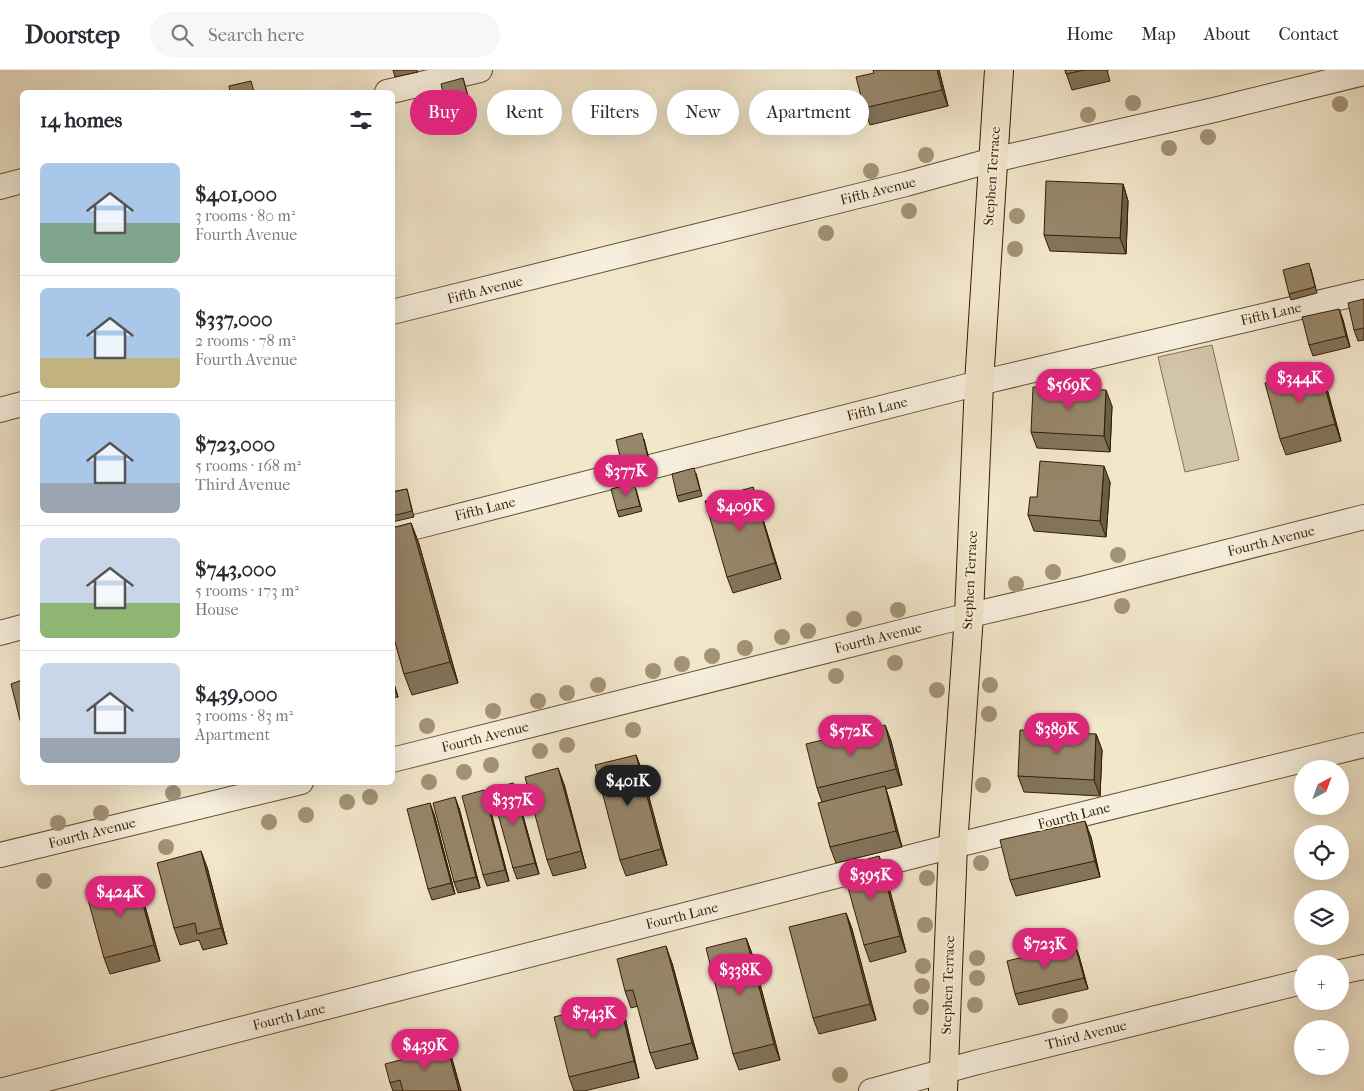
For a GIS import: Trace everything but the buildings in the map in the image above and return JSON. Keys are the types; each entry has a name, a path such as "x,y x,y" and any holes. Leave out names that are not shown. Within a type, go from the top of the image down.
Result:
{"main road":[{"name":"Stephen Terrace","path":"943,1081 954,846 969,615 979,383 999,70"}],"street":[{"path":"395,90 480,70"},
{"name":"Fifth Avenue","path":"395,311 906,184 993,160 1214,110 1364,73"},
{"path":"0,187 20,182"},
{"name":"Fifth Lane","path":"395,532 979,383 1364,292"},
{"path":"0,410 20,405"},
{"name":"Fourth Avenue","path":"395,759 1364,517"},
{"path":"0,633 20,628"},
{"name":"Fourth Lane","path":"0,1091 954,846 1364,744"},
{"name":"Fourth Avenue","path":"0,855 289,785"},
{"path":"1349,970 1364,967"},
{"name":"Third Avenue","path":"871,1091 943,1081 1294,984"}],"shaded area":[{"path":"1212,345 1239,460 1185,472 1158,357"}]}
